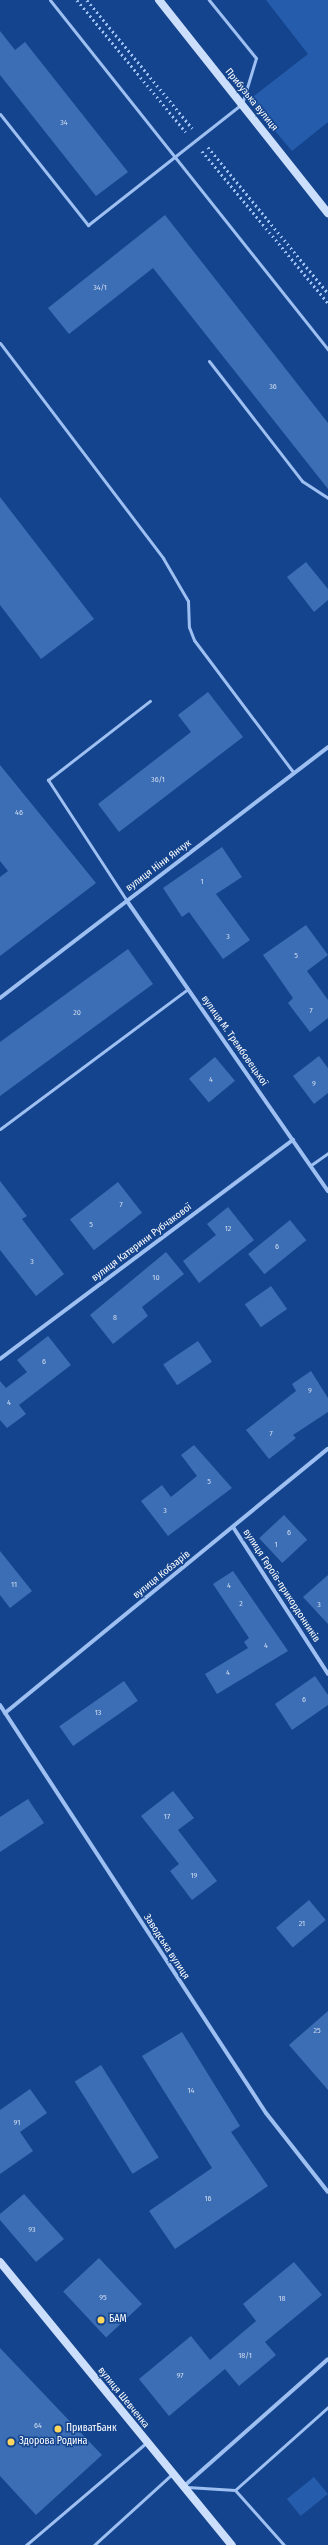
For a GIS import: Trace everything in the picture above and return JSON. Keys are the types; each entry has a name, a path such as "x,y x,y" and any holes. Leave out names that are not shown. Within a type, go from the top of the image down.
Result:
{"street":[{"name":"Прибузька вулиця","path":"159,0 328,213"},
{"name":"вулиця Ніни Янчук","path":"0,998 328,747"},
{"name":"вулиця М. Трембовецької","path":"127,901 328,1191"},
{"name":"вулиця Катерини Рубчакової","path":"0,1359 293,1140"},
{"name":"вулиця Кобзарів","path":"5,1713 328,1449"},
{"name":"вулиця Героїв-прикордонників","path":"233,1527 328,1674"},
{"name":"Заводська вулиця","path":"0,1705 266,2112 328,2192"},
{"name":"вулиця Шевченка","path":"0,2262 146,2443 232,2545"},
{"path":"183,2487 328,2359"}],"lane":[{"path":"50,0 328,350"},
{"path":"0,114 88,225 242,104 256,58 209,0"},
{"path":"0,343 163,558 188,602 189,627 194,640 294,773"},
{"path":"210,361 302,481 328,498"},
{"path":"127,901 48,780 150,701"},
{"path":"0,1130 188,989"},
{"path":"310,1165 328,1153"},
{"path":"235,2490 328,2407"},
{"path":"26,2545 146,2443"},
{"path":"94,2545 172,2474"},
{"path":"183,2487 235,2490 284,2545"}],"shaded area":[{"path":"266,0 328,0 328,122 292,151 249,100 308,54"},
{"path":"314,2477 328,2494 301,2516 287,2499"}],"building":[{"path":"0,31 15,50 25,42 128,172 96,196 0,75"},
{"path":"165,215 328,423 328,489 153,268 69,334 48,308"},
{"path":"0,497 94,619 41,659 0,605"},
{"path":"306,562 328,589 328,600 314,612 287,577"},
{"path":"208,692 243,737 119,832 98,804 191,732 178,715"},
{"path":"0,765 96,883 0,956 0,877 8,871 0,861"},
{"path":"222,847 242,877 216,894 250,940 223,959 189,912 182,917 163,888"},
{"path":"306,925 328,955 307,971 328,1000 328,1018 310,1032 288,1003 293,998 263,955"},
{"path":"128,949 153,984 0,1096 0,1042"},
{"path":"319,1056 328,1068 328,1093 314,1104 293,1076"},
{"path":"215,1057 235,1081 209,1103 189,1079"},
{"path":"0,1181 27,1216 22,1219 64,1274 36,1296 0,1250"},
{"path":"118,1182 142,1213 94,1250 70,1220"},
{"path":"228,1207 254,1240 199,1283 183,1261 216,1235 207,1224"},
{"path":"290,1220 306,1240 264,1274 248,1254"},
{"path":"166,1252 184,1274 142,1307 148,1316 113,1344 90,1315"},
{"path":"271,1286 287,1309 261,1327 245,1304"},
{"path":"48,1336 71,1365 19,1405 26,1414 7,1428 0,1420 0,1381 6,1388 27,1372 17,1360"},
{"path":"198,1341 212,1362 177,1385 163,1364"},
{"path":"311,1371 328,1398 328,1412 293,1435 296,1438 269,1459 246,1430 296,1391 292,1384"},
{"path":"194,1445 232,1488 168,1536 141,1501 162,1485 171,1497 197,1476 181,1455"},
{"path":"284,1515 307,1540 282,1563 259,1538"},
{"path":"0,1551 32,1591 10,1608 0,1595"},
{"path":"233,1571 288,1651 217,1694 205,1674 248,1648 244,1642 249,1638 213,1584"},
{"path":"328,1575 328,1624 303,1597"},
{"path":"315,1676 328,1695 328,1705 292,1730 275,1704"},
{"path":"124,1681 138,1701 73,1746 59,1726"},
{"path":"173,1791 194,1818 178,1830 217,1881 192,1900 170,1871 179,1864 141,1816"},
{"path":"28,1799 44,1823 0,1852 0,1817"},
{"path":"309,1900 326,1920 293,1948 276,1928"},
{"path":"328,2011 328,2090 289,2045"},
{"path":"182,2032 240,2126 231,2132 268,2186 175,2249 149,2211 212,2168 142,2056"},
{"path":"101,2065 159,2157 132,2174 75,2081"},
{"path":"30,2089 47,2113 20,2132 33,2151 0,2174 0,2110"},
{"path":"24,2194 64,2239 36,2262 0,2220 0,2214"},
{"path":"99,2258 142,2304 106,2337 63,2291"},
{"path":"294,2262 322,2295 265,2342 276,2355 239,2386 225,2369 169,2416 139,2379 191,2336 210,2360 256,2321 243,2304"},
{"path":"0,2348 102,2455 36,2515 0,2476"}],"place":[{"name":"БАМ","path":"101,2320"},
{"name":"ПриватБанк","path":"58,2429"},
{"name":"Здорова Родина","path":"11,2442"}]}
